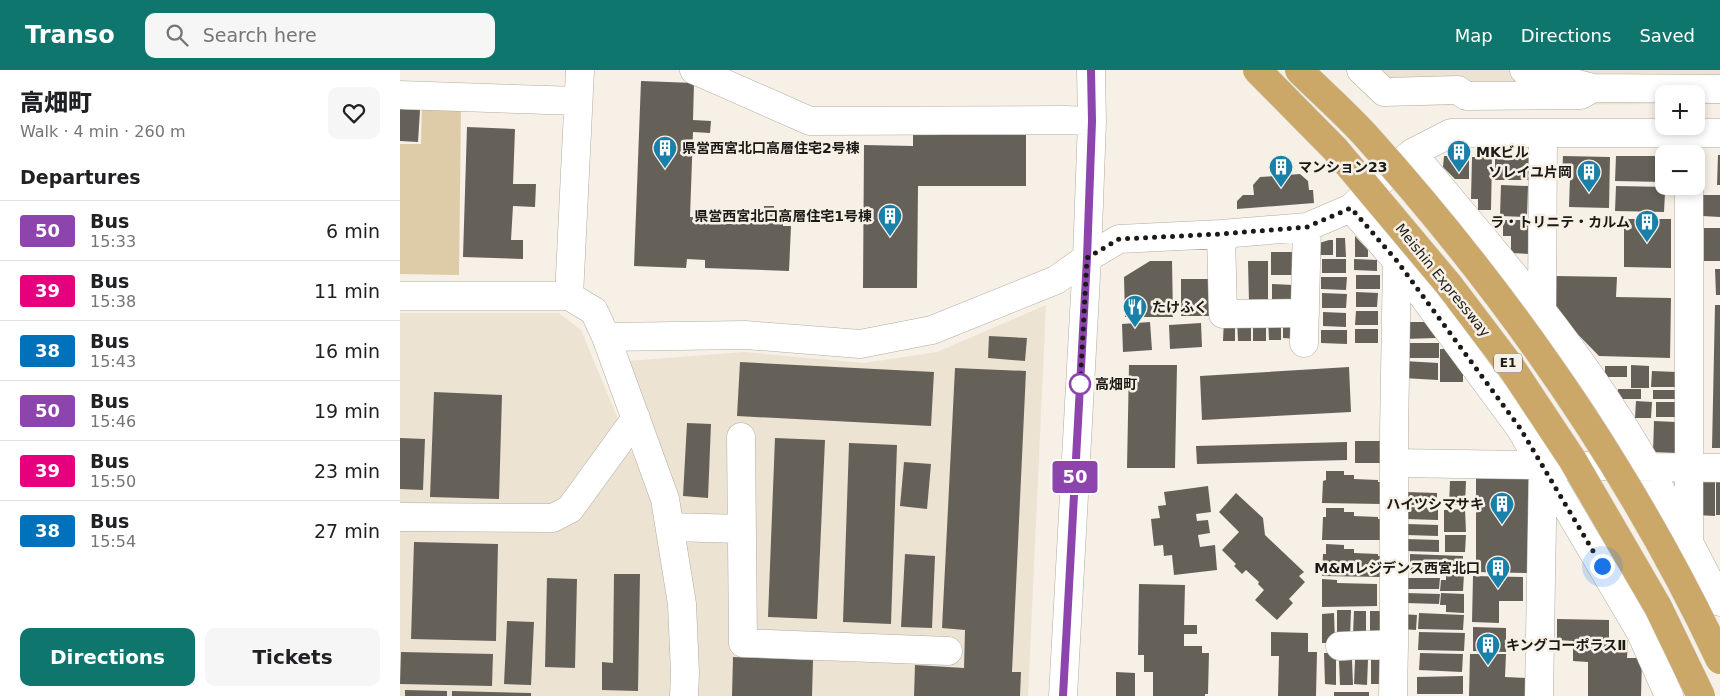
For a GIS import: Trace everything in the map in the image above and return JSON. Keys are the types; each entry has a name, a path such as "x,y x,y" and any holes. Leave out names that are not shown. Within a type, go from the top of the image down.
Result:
{"highway":[{"name":"Meishin Expressway","path":"1257,70 1335,149 1449,285 1511,367 1572,459 1653,598 1701,696"},
{"name":"E1","path":"1299,70 1365,135 1410,186 1486,280 1547,363 1604,450 1666,553 1720,660"}],"street":[{"path":"569,296 580,70"},
{"path":"694,70 810,121 1092,121"},
{"path":"1064,696 1087,258 1092,121 1091,70"},
{"path":"1361,70 1384,92 1458,80 1466,96 1581,95 1593,88"},
{"path":"1524,70 1593,88 1720,89"},
{"path":"400,95 578,101"},
{"path":"606,337 745,335 860,344 932,330 1056,280 1087,258 1119,239 1221,234 1307,227 1351,208 1412,153 1451,133 1543,133 1689,144 1720,133"},
{"path":"1542,311 1543,133"},
{"path":"1412,153 1542,311 1608,403 1648,467 1720,602"},
{"path":"1689,195 1689,543"},
{"path":"1351,208 1397,261 1520,428 1642,633 1669,696"},
{"path":"1304,343 1307,227"},
{"path":"1221,234 1223,314 1305,313"},
{"path":"1393,696 1397,261"},
{"path":"400,296 569,296 594,311 606,337 665,498 682,604 685,672 684,696"},
{"path":"400,517 553,518 570,509 636,418"},
{"path":"741,437 743,643 948,651"},
{"path":"1394,464 1720,468"},
{"path":"1539,696 1542,465"},
{"path":"670,527 742,529"},
{"path":"1340,646 1394,644"}],"shaded area":[{"path":"1345,70 1720,70 1720,104 1705,104 1705,85 1655,85 1655,104 1379,106"},
{"path":"422,105 461,105 459,275 400,274 400,144 421,144"},
{"path":"1046,305 1028,696 696,696 628,361 744,352 864,363 937,352"},
{"path":"400,313 559,313 581,330 653,503 670,605 672,696 400,696"}],"building":[{"name":"県営西宮北口高層住宅2号棟","path":"641,81 694,83 693,120 711,121 710,133 693,132 690,217 764,220 764,206 774,206 774,220 783,220 783,226 791,226 789,271 705,268 705,260 687,259 686,268 634,266"},
{"path":"400,109 420,110 418,142 400,141"},
{"path":"467,127 515,129 513,184 536,184 535,207 513,206 511,240 523,240 523,259 463,257"},
{"name":"県営西宮北口高層住宅1号棟","path":"913,134 1026,135 1026,186 918,186 917,288 863,288 864,145 913,146"},
{"path":"1718,155 1720,155 1720,185 1717,185"},
{"name":"MKビル","path":"1444,156 1469,156 1469,179 1455,179 1443,167"},
{"name":"ソレイユ片岡","path":"1563,156 1610,157 1609,208 1569,207 1570,178 1562,178"},
{"path":"1616,156 1655,156 1655,182 1615,181"},
{"path":"1472,157 1492,157 1491,210 1478,210 1478,199 1471,199"},
{"path":"1495,158 1534,158 1534,180 1495,180"},
{"name":"マンション23","path":"1275,166 1286,166 1287,175 1300,174 1308,181 1309,190 1313,190 1314,203 1237,209 1237,201 1243,195 1254,195 1253,185 1260,177 1275,176"},
{"path":"1501,185 1528,186 1527,217 1500,216"},
{"path":"1616,186 1655,187 1655,195 1665,195 1664,212 1615,211"},
{"path":"1702,195 1720,195 1720,217 1702,216"},
{"name":"ラ・トリニテ・カルム","path":"1624,219 1671,219 1671,268 1624,267"},
{"path":"1503,220 1532,220 1531,254 1511,253 1511,236 1503,236"},
{"path":"1704,228 1720,228 1720,261 1704,261"},
{"path":"1355,236 1368,250 1368,257 1355,257"},
{"path":"1336,238 1345,238 1346,257 1336,257"},
{"path":"1333,240 1333,255 1313,255 1313,245"},
{"path":"1271,252 1297,252 1297,275 1271,275"},
{"path":"1322,259 1346,259 1346,273 1322,273"},
{"path":"1354,259 1377,260 1377,271 1354,270"},
{"path":"1150,261 1172,261 1173,317 1125,317 1124,277"},
{"path":"1248,261 1268,261 1268,303 1249,303"},
{"path":"1715,269 1720,269 1720,295 1716,295"},
{"path":"1356,275 1380,275 1380,289 1356,289"},
{"path":"1556,276 1617,277 1616,297 1671,298 1670,358 1599,356 1556,312"},
{"path":"1321,277 1347,277 1346,290 1321,289"},
{"path":"1181,279 1210,279 1210,316 1181,316"},
{"path":"1272,284 1294,285 1294,300 1272,300"},
{"path":"1356,292 1378,293 1377,307 1356,307"},
{"path":"1322,293 1347,294 1346,308 1322,308"},
{"path":"1715,305 1720,305 1720,448 1712,448"},
{"path":"1356,311 1378,311 1378,325 1355,325"},
{"path":"1323,312 1346,313 1346,327 1323,326"},
{"path":"1283,316 1297,317 1297,339 1283,338"},
{"path":"1253,317 1266,318 1266,341 1253,341"},
{"path":"1268,317 1281,317 1281,340 1269,340"},
{"path":"1224,318 1235,318 1235,341 1223,341"},
{"path":"1251,318 1251,341 1238,341 1237,319"},
{"path":"1150,322 1152,350 1123,352 1122,324"},
{"path":"1404,322 1428,322 1436,332 1436,338 1404,339"},
{"path":"1201,323 1202,347 1170,349 1169,325"},
{"path":"1355,329 1378,329 1378,343 1355,343"},
{"path":"1321,330 1347,330 1347,344 1321,343"},
{"path":"989,336 1027,338 1025,361 988,358"},
{"path":"1406,343 1439,343 1439,358 1405,358"},
{"path":"1440,349 1446,349 1463,370 1463,382 1440,382"},
{"path":"1404,361 1438,363 1438,380 1403,378"},
{"path":"740,362 934,372 931,426 737,416"},
{"path":"1129,365 1177,365 1175,468 1127,468"},
{"path":"1631,365 1649,366 1649,388 1631,388"},
{"path":"1605,366 1627,366 1627,377 1605,377"},
{"path":"1349,367 1351,412 1202,420 1200,376"},
{"path":"955,368 1026,371 1012,672 1021,672 1020,696 914,696 915,665 964,668 965,630 942,628"},
{"path":"1652,371 1677,372 1677,387 1651,387"},
{"path":"1618,389 1641,389 1641,399 1618,399"},
{"path":"1653,390 1679,390 1679,399 1653,399"},
{"path":"434,392 502,395 499,499 430,497"},
{"path":"1636,401 1652,402 1651,418 1635,418"},
{"path":"1656,402 1678,402 1678,417 1656,417"},
{"path":"1654,421 1676,422 1675,453 1653,452"},
{"path":"687,423 711,424 708,498 683,496"},
{"path":"400,438 425,439 423,490 400,489"},
{"path":"775,438 825,440 817,619 768,617"},
{"path":"1355,441 1383,441 1383,463 1355,463"},
{"path":"1347,442 1347,460 1197,464 1196,446"},
{"path":"849,443 897,445 891,624 843,622"},
{"path":"904,462 931,464 927,509 900,506"},
{"path":"1326,471 1344,471 1344,475 1354,475 1354,479 1378,480 1378,482 1382,482 1381,504 1322,503 1323,481 1326,480"},
{"name":"ハイツシマサキ","path":"1476,478 1529,478 1528,573 1476,572"},
{"path":"1450,481 1466,481 1465,505 1449,505"},
{"path":"1698,482 1715,482 1715,516 1697,515"},
{"path":"1716,482 1720,482 1720,515 1716,515"},
{"path":"1208,486 1211,512 1196,514 1197,521 1208,520 1210,533 1198,535 1200,547 1215,545 1217,570 1174,575 1172,555 1164,556 1163,545 1154,546 1151,519 1160,518 1158,506 1166,505 1164,492"},
{"path":"1406,492 1437,493 1437,505 1406,505"},
{"path":"1236,493 1263,518 1265,535 1304,572 1299,576 1305,582 1289,599 1293,603 1277,620 1255,600 1264,590 1258,584 1259,582 1246,570 1242,574 1234,566 1236,564 1222,550 1239,532 1219,512"},
{"path":"1406,507 1438,508 1438,520 1406,519"},
{"path":"1326,508 1344,508 1344,512 1354,512 1354,516 1378,517 1378,519 1381,519 1381,540 1322,540 1323,517 1326,517"},
{"path":"1465,509 1466,532 1444,532 1444,510"},
{"path":"1407,524 1438,525 1438,536 1407,535"},
{"path":"1445,535 1466,535 1465,552 1445,552"},
{"path":"1405,539 1439,540 1439,552 1405,551"},
{"path":"414,542 498,544 496,641 411,639"},
{"path":"1326,544 1344,545 1344,549 1354,549 1354,553 1378,554 1378,556 1381,556 1381,577 1322,576 1323,554 1326,554"},
{"path":"905,554 935,556 932,628 901,627"},
{"path":"1410,554 1463,556 1463,571 1410,570"},
{"path":"614,574 640,574 638,691 602,690 602,662 613,663"},
{"path":"1446,574 1464,574 1463,591 1440,591 1441,580 1446,580"},
{"name":"M&Mレジデンス西宮北口","path":"1473,576 1523,577 1523,601 1499,601 1499,623 1472,622"},
{"path":"547,578 577,579 575,668 545,667"},
{"path":"1406,578 1440,578 1439,589 1406,589"},
{"path":"1322,579 1337,580 1337,583 1377,584 1377,606 1322,607"},
{"path":"1139,584 1185,585 1184,625 1197,625 1197,634 1184,634 1184,646 1202,646 1202,653 1209,653 1208,694 1205,694 1205,696 1153,696 1153,672 1144,672 1144,655 1138,655"},
{"path":"1405,593 1440,594 1439,604 1405,603"},
{"path":"1441,593 1464,594 1464,613 1446,612 1446,605 1440,605"},
{"path":"1337,610 1351,610 1350,637 1337,637"},
{"path":"1354,611 1366,611 1366,635 1353,635"},
{"path":"1370,611 1384,611 1384,634 1370,634"},
{"path":"1334,613 1335,643 1322,643 1322,614"},
{"path":"1419,613 1464,615 1463,630 1418,629"},
{"path":"1401,614 1417,615 1416,630 1401,629"},
{"path":"1557,619 1609,620 1609,639 1628,640 1627,658 1642,658 1641,696 1588,696 1588,662 1573,661 1573,641 1557,640"},
{"path":"507,621 534,622 531,685 504,684"},
{"path":"1473,627 1506,628 1506,652 1473,651"},
{"path":"1271,632 1308,633 1308,652 1317,652 1316,696 1278,696 1279,656 1271,656"},
{"path":"1419,632 1465,633 1464,651 1418,650"},
{"path":"401,652 493,654 492,686 400,684"},
{"path":"1324,653 1336,653 1336,685 1325,684"},
{"path":"1420,653 1463,654 1462,672 1419,670"},
{"name":"キングコーポラスⅡ","path":"1470,654 1506,654 1505,677 1526,678 1526,696 1469,696"},
{"path":"733,657 813,660 812,696 732,696"},
{"path":"1352,660 1353,685 1340,685 1339,661"},
{"path":"1355,660 1368,660 1367,685 1354,684"},
{"path":"1371,660 1385,660 1385,684 1371,684"},
{"path":"1116,672 1135,673 1135,696 1116,696"},
{"path":"1463,676 1463,694 1417,694 1417,677"},
{"path":"405,690 447,691 447,696 405,696"},
{"path":"452,691 531,693 531,696 452,696"},
{"path":"1334,692 1369,692 1369,696 1334,696"}],"bus line":[{"name":"50","path":"1063,696 1087,258 1092,121 1091,70"}],"place":[{"name":"県営西宮北口高層住宅2号棟","path":"665,169"},
{"name":"MKビル","path":"1459,173"},
{"name":"マンション23","path":"1281,188"},
{"name":"ソレイユ片岡","path":"1589,193"},
{"name":"県営西宮北口高層住宅1号棟","path":"890,237"},
{"name":"ラ・トリニテ・カルム","path":"1647,243"},
{"name":"たけふく","path":"1135,328"},
{"name":"高畑町","path":"1080,384"},
{"name":"ハイツシマサキ","path":"1502,525"},
{"name":"M&Mレジデンス西宮北口","path":"1498,589"},
{"name":"キングコーポラスⅡ","path":"1488,666"}],"route":[{"path":"1080,384 1080,388 1087,258 1119,239 1221,234 1307,227 1351,208 1397,261 1520,428 1602,566"}]}
